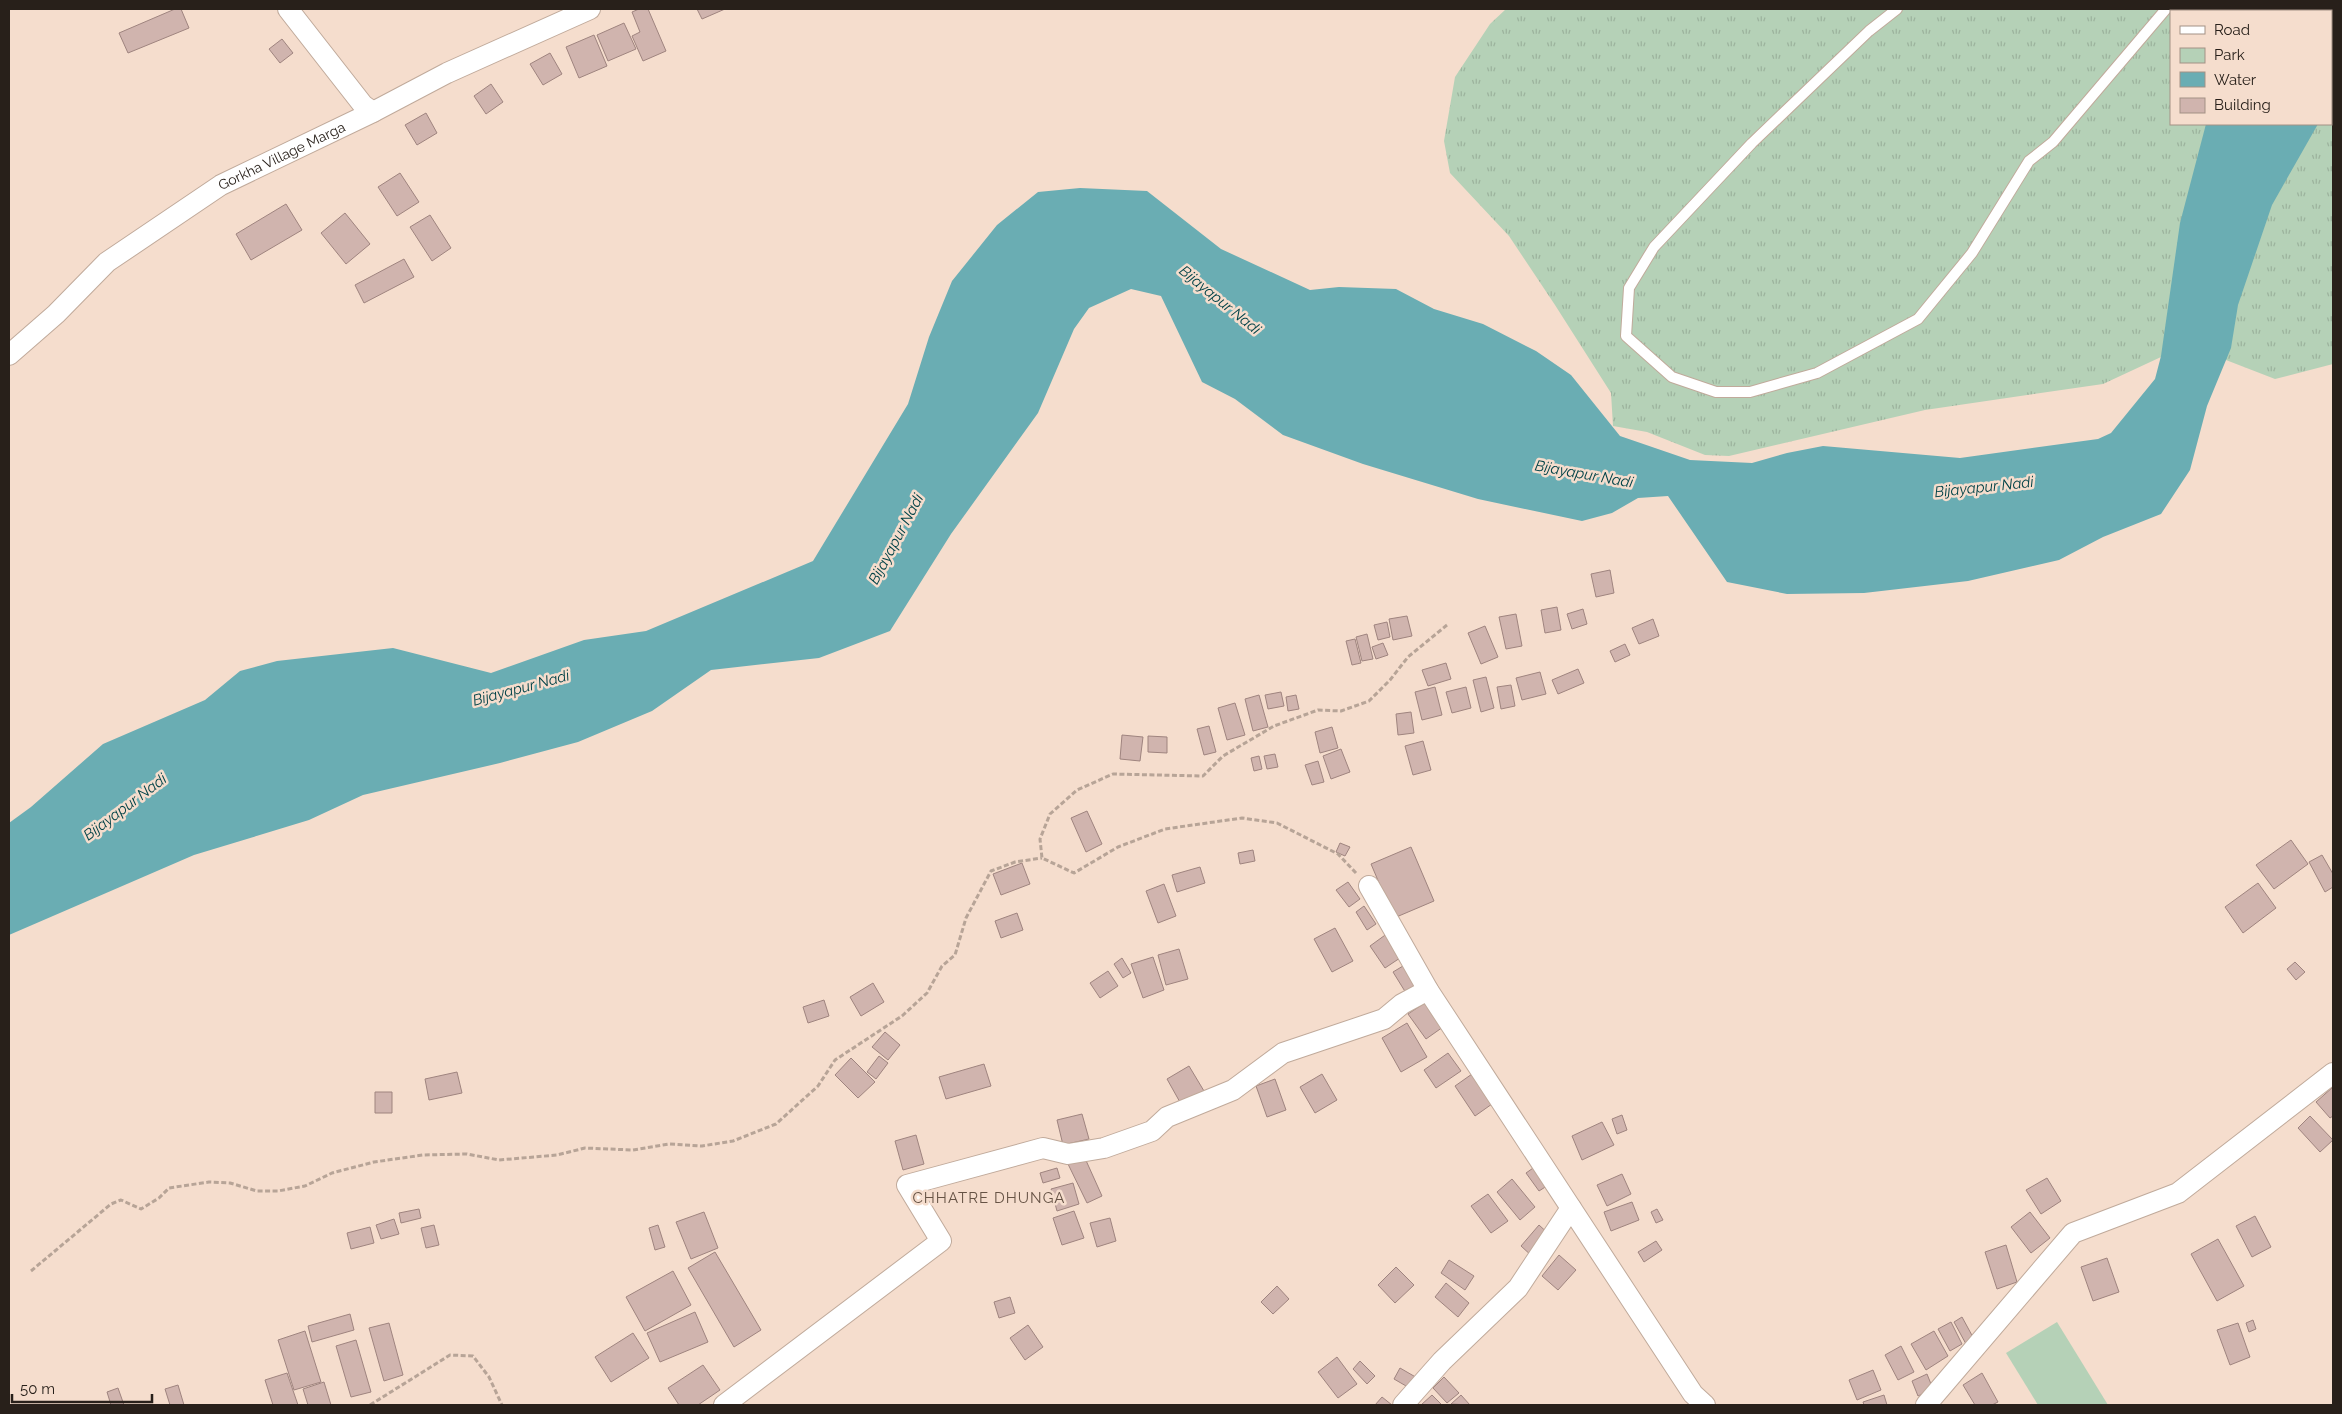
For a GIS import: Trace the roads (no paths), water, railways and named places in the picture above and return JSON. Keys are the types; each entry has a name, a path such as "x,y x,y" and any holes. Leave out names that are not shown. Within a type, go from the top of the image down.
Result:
{"street":[{"path":"288,9 363,105 374,112"},
{"name":"Gorkha Village Marga","path":"9,355 56,314 107,262 166,220 221,186 374,112 447,73 590,9"},
{"path":"1369,886 1428,990 1693,1394 1705,1405"},
{"path":"724,1405 942,1241 907,1185 1043,1148 1068,1154 1104,1148 1152,1131 1167,1117 1233,1090 1283,1054 1384,1019 1402,1004 1428,990"},
{"path":"1926,1405 2073,1233 2178,1193 2333,1073"},
{"path":"1403,1405 1442,1361 1518,1288 1571,1208"}],"lane":[{"path":"1897,9 1869,31 1752,143 1654,248 1629,288 1626,336 1672,377 1716,392 1750,392 1817,374 1918,319 1972,253 2029,161 2053,142 2166,9"}],"water":[{"path":"2333,9 2332,98 2332,10 2237,10"},
{"name":"Bijayapur Nadi","path":"2206,125 2317,125 2272,205 2238,305 2231,348 2207,406 2190,470 2161,514 2103,537 2059,560 1968,581 1864,593 1787,594 1727,582 1668,496 1638,498 1612,513 1582,521 1478,499 1363,464 1283,435 1235,399 1202,382 1161,296 1131,289 1089,308 1074,329 1038,413 951,534 890,631 819,658 711,670 652,711 578,742 500,763 363,795 309,820 194,855 9,935 9,823 31,807 103,744 205,700 240,671 277,661 393,648 491,673 584,640 646,631 813,561 908,404 929,337 952,281 997,225 1038,192 1080,188 1147,191 1221,249 1310,290 1339,287 1396,289 1434,309 1483,324 1536,351 1571,375 1620,436 1690,460 1752,463 1787,453 1823,446 1960,458 2098,439 2111,433 2155,379 2161,356 2180,223"}],"district":[{"name":"CHHATRE DHUNGA","path":"989,1198"}]}
